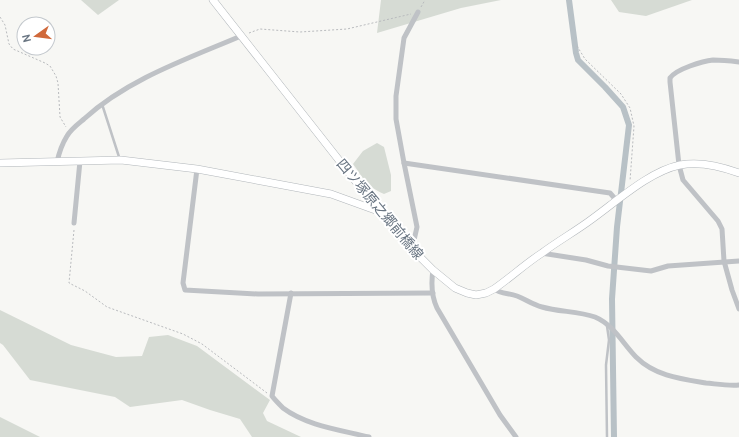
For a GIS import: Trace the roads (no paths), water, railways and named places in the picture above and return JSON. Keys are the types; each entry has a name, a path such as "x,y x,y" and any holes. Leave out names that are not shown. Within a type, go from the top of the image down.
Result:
{"main road":[{"name":"四ツ塚原之郷前橋線","path":"213,0 379,211 412,249 433,270 455,288 467,293 486,293 494,289 655,174 679,165 700,164 712,165 739,173"},
{"path":"0,163 121,160 197,169 331,194 379,211"}],"street":[{"path":"412,249 417,227 396,119 396,96 404,38 418,12"},
{"path":"57,162 60,149 70,132 102,104 124,89 158,72 241,36"},
{"path":"739,62 715,60 705,62 675,73 670,78 679,165 685,184 718,221 722,229 724,261 739,309"},
{"path":"74,223 80,161"},
{"path":"404,163 610,193 622,197"},
{"path":"197,169 183,283 185,290 258,294 432,293"},
{"path":"541,254 586,260 608,266 651,270 668,266 739,261"},
{"path":"433,270 431,282 432,293 437,308 500,415 516,437"},
{"path":"494,289 498,292 517,296 541,307 578,313 596,318 618,334 636,358 665,375 680,379 729,386 739,385"},
{"path":"291,293 272,396 283,408 298,416 317,424 369,437"}],"lane":[{"path":"102,104 121,160"},
{"path":"607,325 609,340 606,365 607,437"}],"waterway":[{"path":"569,0 578,60 623,107 629,125 617,227 612,299 614,437"}]}
